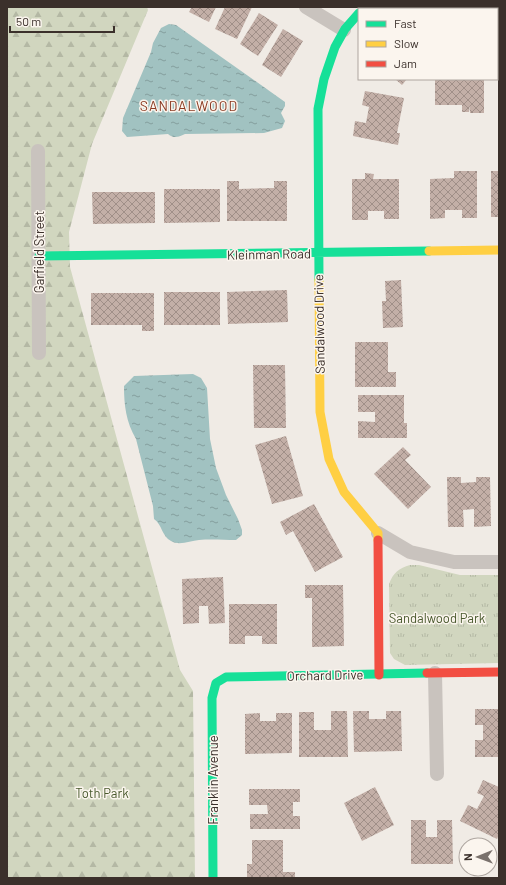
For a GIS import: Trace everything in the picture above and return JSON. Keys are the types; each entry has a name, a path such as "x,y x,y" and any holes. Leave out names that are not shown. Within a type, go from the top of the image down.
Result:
{"street":[{"path":"306,7 344,30"},
{"name":"Sandalwood Drive","path":"358,14 344,30 331,57 322,85 318,109 320,412 329,459 344,492 378,533 410,552 454,562 499,562"},
{"name":"Garfield Street","path":"38,151 39,353"},
{"name":"Kleinman Road","path":"39,256 318,254 499,250"},
{"path":"378,533 379,675"},
{"path":"437,774 435,673 499,672"},
{"name":"Orchard Drive","path":"216,683 226,677 435,673"},
{"name":"Franklin Avenue","path":"213,878 212,698 216,683"}],"green space":[{"name":"Toth Park","path":"7,7 147,7 148,10 92,144 69,232 70,267 180,670 193,691 195,878 7,878"},
{"name":"Sandalwood Park","path":"410,565 419,565 460,575 499,575 499,663 405,665 394,659 390,653 389,584 392,577 397,572"}],"water":[{"path":"169,24 176,25 285,102 285,106 281,113 285,121 282,128 264,133 185,134 176,137 172,137 168,134 127,137 122,131 123,118 151,52 153,43 161,28"},
{"path":"193,374 201,378 207,388 210,439 216,468 226,495 242,530 242,535 236,540 204,540 177,543 166,537 157,521 154,519 153,506 136,439 128,420 124,400 124,386 134,376"}],"building":[{"path":"192,7 216,7 209,22 189,12"},
{"path":"225,7 252,7 237,39 215,29"},
{"path":"259,13 278,25 258,56 240,44"},
{"path":"283,29 303,41 281,77 262,65"},
{"path":"396,80 406,80 402,85"},
{"path":"435,80 484,80 484,113 470,113 470,106 469,112 462,112 462,105 435,105"},
{"path":"365,91 404,98 397,133 400,133 398,145 353,136 355,121 366,123 369,107 362,105"},
{"path":"454,171 477,171 477,218 462,218 462,210 445,210 445,218 430,219 430,179 454,178"},
{"path":"491,171 499,171 499,217 491,217"},
{"path":"365,173 374,174 373,179 399,179 399,219 384,219 384,211 368,211 368,220 352,220 352,179 365,179"},
{"path":"227,181 239,181 239,189 274,188 274,181 287,181 287,221 227,221"},
{"path":"164,189 220,189 220,222 164,223"},
{"path":"92,192 155,192 155,223 93,224"},
{"path":"401,280 403,327 383,328 382,301 386,301 385,281"},
{"path":"287,290 288,322 228,324 227,292"},
{"path":"164,292 220,292 220,325 164,325"},
{"path":"91,293 154,293 154,331 142,331 142,325 91,325"},
{"path":"355,342 388,342 388,372 396,372 396,387 355,387"},
{"path":"253,365 285,365 286,428 254,428"},
{"path":"358,395 404,395 404,423 407,423 407,438 358,438 358,421 375,422 375,412 358,412"},
{"path":"286,436 303,496 272,504 255,445"},
{"path":"403,447 411,455 405,460 431,487 408,509 374,474"},
{"path":"447,477 461,477 461,483 476,482 476,477 490,477 491,526 474,527 474,509 463,510 464,527 448,527"},
{"path":"314,504 343,557 315,572 293,531 286,535 280,522"},
{"path":"223,577 225,623 209,624 208,606 199,606 199,623 183,624 182,579"},
{"path":"305,585 343,585 344,646 312,647 312,598 305,598"},
{"path":"229,604 277,604 277,644 262,644 262,636 245,636 245,644 229,644"},
{"path":"475,709 499,709 499,757 475,757 475,740 483,740 483,725 475,725"},
{"path":"331,711 347,711 348,757 299,757 299,712 314,712 314,730 331,730"},
{"path":"353,711 369,711 369,719 386,719 386,711 401,711 402,751 354,752"},
{"path":"260,713 260,721 276,721 276,713 292,713 292,753 245,754 245,714"},
{"path":"483,780 499,787 498,837 493,837 460,821 468,805 477,809 484,796 477,793"},
{"path":"375,787 394,825 362,841 344,803"},
{"path":"249,789 300,789 300,802 293,802 293,816 300,816 300,829 250,829 250,814 268,814 267,805 249,805"},
{"path":"411,820 426,820 426,837 437,837 437,820 452,820 453,864 411,864"},
{"path":"252,840 283,840 283,872 295,872 295,878 247,878 247,864 252,864"}],"traffic: fast":[{"path":"319,280 318,109 324,79 335,47 345,29 358,14"},
{"path":"39,256 429,251"},
{"path":"213,878 212,698 216,683 226,677 427,673"}],"traffic: slow":[{"path":"429,251 499,250"},
{"path":"319,280 320,412 329,459 344,492 378,533 378,540"}],"traffic: jam":[{"path":"378,540 379,675"},
{"path":"427,673 499,672"}],"district":[{"name":"SANDALWOOD","path":"189,105"}]}
